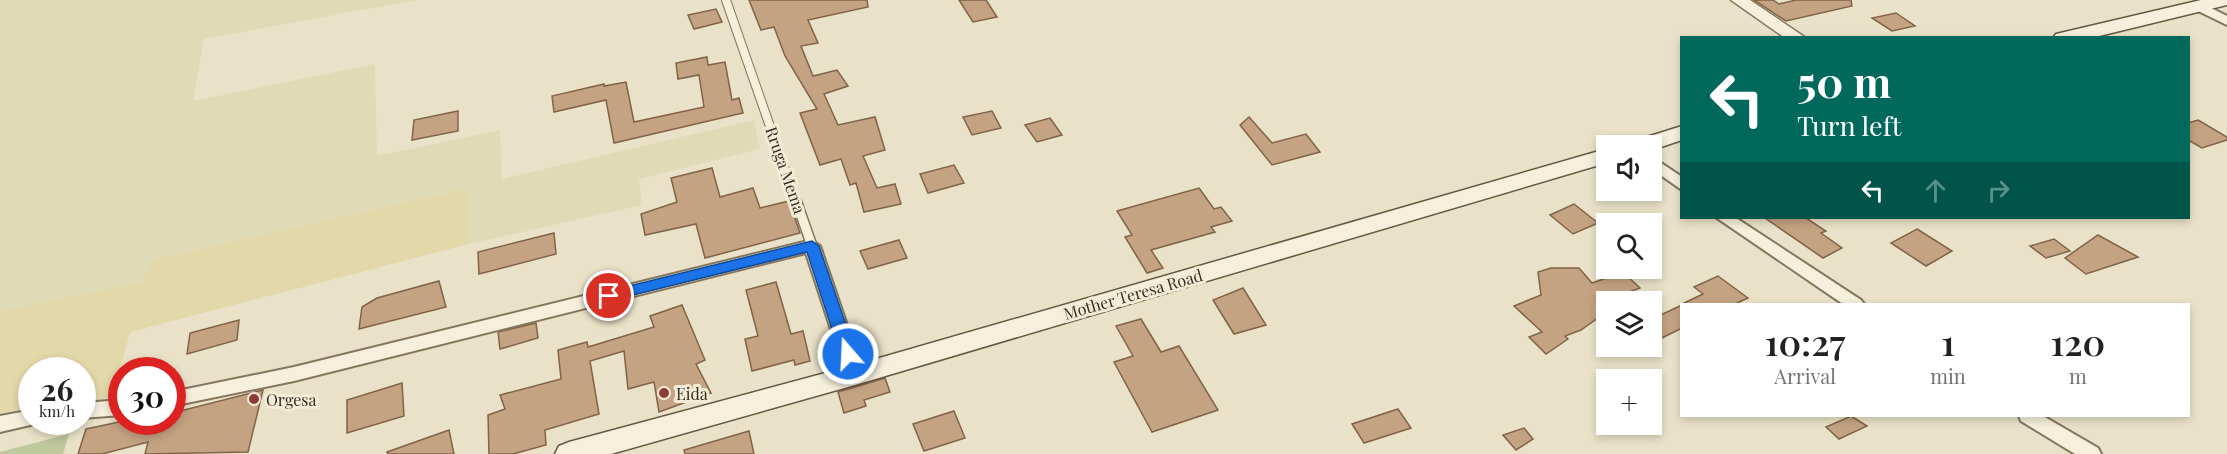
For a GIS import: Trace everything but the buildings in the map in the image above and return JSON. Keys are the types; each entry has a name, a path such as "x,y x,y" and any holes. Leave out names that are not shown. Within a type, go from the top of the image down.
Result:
{"main road":[{"path":"2071,36 2212,2"},
{"path":"1662,140 1680,134"},
{"name":"Mother Teresa Road","path":"570,454 855,375 1596,159"},
{"name":"Mother Teresa Road","path":"609,454 634,440 660,430"},
{"name":"Mother Teresa Road","path":"570,454 578,454"}],"street":[{"path":"1738,0 1795,36"},
{"path":"2212,2 2227,21"},
{"path":"1662,170 1680,183"},
{"path":"1727,219 1853,303"},
{"name":"Rruga Mema","path":"812,246 855,375"},
{"path":"186,396 294,374 812,246"},
{"path":"2030,417 2091,454"},
{"path":"0,424 18,421"}],"lane":[{"name":"Rruga Mema","path":"726,0 812,246"}],"shaded area":[{"path":"0,0 416,0 204,39 193,101 375,64 377,156 500,130 502,179 754,120 760,149 639,179 642,205 469,244 467,188 151,260 143,282 0,311"}],"green space":[{"path":"69,435 63,454 0,454 0,452"}],"sand":[{"path":"468,188 469,244 130,332 123,357 108,357 108,398 96,400 96,357 18,357 18,410 0,414 0,311 143,282 151,260"}],"place":[{"name":"Eida","path":"664,393"},
{"name":"Orgesa","path":"254,399"}],"route":[{"path":"609,296 812,246 848,354"}]}
